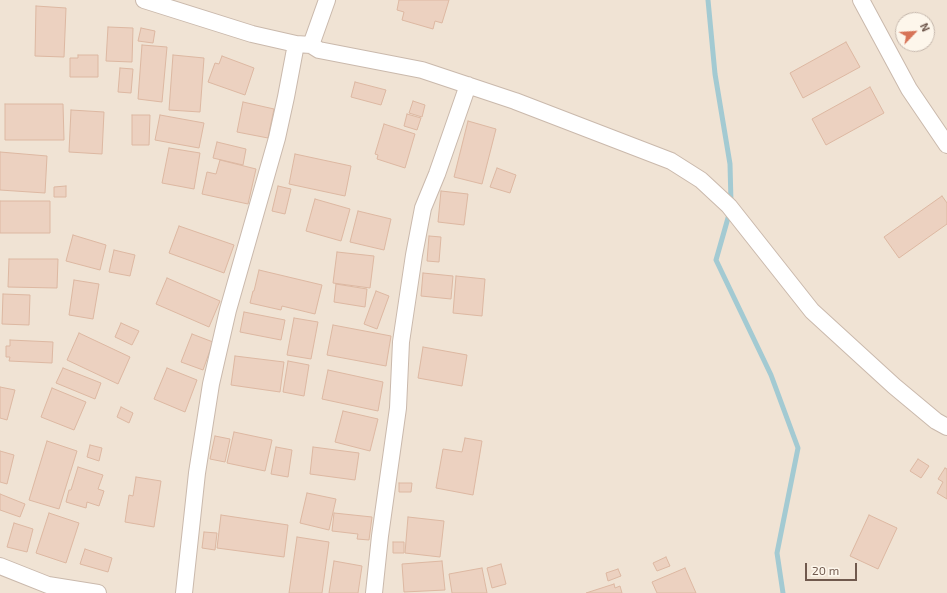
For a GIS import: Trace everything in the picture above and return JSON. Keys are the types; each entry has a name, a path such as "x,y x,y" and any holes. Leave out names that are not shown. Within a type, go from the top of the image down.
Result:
{"street":[{"path":"144,0 252,34 304,44 320,50 422,70 579,125 671,161 701,180 729,206 812,311 894,386 947,427"},
{"path":"184,593 197,473 211,384 228,310 277,138 286,97 304,44 327,0"},
{"path":"861,0 909,89 947,146"},
{"path":"374,593 380,536 398,408 401,342 414,255 423,208 468,85"},
{"path":"0,566 48,585 98,593"}],"shaded area":[{"path":"0,0 947,0 947,593 0,593"}],"building":[{"path":"399,0 449,0 442,23 435,21 433,29 402,20 404,12 397,10"},
{"path":"36,6 66,8 64,57 35,56"},
{"path":"108,27 133,28 132,62 106,61"},
{"path":"141,28 155,31 153,43 138,41"},
{"path":"846,42 860,67 803,98 790,73"},
{"path":"142,45 167,47 162,102 138,99"},
{"path":"78,55 98,55 98,77 70,77 70,58 78,58"},
{"path":"173,55 204,58 200,112 169,110"},
{"path":"222,56 254,68 245,95 208,82 215,63 219,64"},
{"path":"120,68 133,69 131,93 118,92"},
{"path":"355,82 386,90 381,105 351,97"},
{"path":"870,87 884,113 826,145 812,119"},
{"path":"413,101 425,105 422,117 409,113"},
{"path":"243,102 274,109 268,138 237,132"},
{"path":"5,104 63,104 64,140 5,140"},
{"path":"71,110 104,112 102,154 69,152"},
{"path":"407,114 421,118 417,130 404,126"},
{"path":"132,115 150,115 149,145 132,145"},
{"path":"160,115 204,123 199,148 155,140"},
{"path":"468,121 496,129 482,184 454,177"},
{"path":"384,124 415,134 405,168 377,159 378,155 375,154"},
{"path":"217,142 246,149 243,165 213,158"},
{"path":"169,148 200,153 194,189 162,183"},
{"path":"0,152 47,156 45,193 0,190"},
{"path":"295,154 351,166 345,196 289,184"},
{"path":"220,160 256,169 248,204 202,194 207,172 216,174"},
{"path":"497,168 516,175 510,193 490,187"},
{"path":"66,186 66,197 54,197 54,187"},
{"path":"278,186 291,189 285,214 272,211"},
{"path":"441,191 468,194 464,225 438,222"},
{"path":"942,196 947,203 947,224 899,258 884,237"},
{"path":"315,199 350,209 341,241 306,231"},
{"path":"0,201 50,201 50,233 0,233"},
{"path":"358,211 391,219 384,250 350,242"},
{"path":"179,226 234,245 224,273 169,253"},
{"path":"73,235 106,245 100,270 66,261"},
{"path":"429,236 441,237 439,262 427,261"},
{"path":"114,250 135,255 130,276 109,272"},
{"path":"337,252 374,256 370,288 333,283"},
{"path":"9,259 58,259 57,288 8,287"},
{"path":"259,270 322,285 315,314 282,306 281,310 250,303"},
{"path":"423,273 453,276 451,299 421,296"},
{"path":"456,276 485,279 482,316 453,313"},
{"path":"167,278 220,301 209,327 156,304"},
{"path":"74,280 99,284 93,319 69,315"},
{"path":"336,284 367,289 365,307 334,302"},
{"path":"376,291 389,296 377,329 364,324"},
{"path":"3,294 30,295 29,325 2,324"},
{"path":"244,312 285,320 281,340 240,332"},
{"path":"294,318 318,322 311,359 287,355"},
{"path":"121,323 139,331 132,345 115,337"},
{"path":"333,325 391,336 386,366 327,355"},
{"path":"79,333 130,357 118,384 67,360"},
{"path":"192,334 213,342 203,370 181,362"},
{"path":"10,340 53,342 52,363 9,361 10,357 6,357 6,346 10,346"},
{"path":"423,347 467,355 462,386 418,378"},
{"path":"235,356 284,362 280,392 231,385"},
{"path":"288,361 309,365 304,396 283,392"},
{"path":"63,368 101,383 95,399 56,383"},
{"path":"167,368 197,380 185,412 154,399"},
{"path":"328,370 383,382 378,411 322,399"},
{"path":"0,387 15,390 7,420 0,418"},
{"path":"52,388 86,402 74,430 41,417"},
{"path":"121,407 133,413 129,423 117,417"},
{"path":"343,411 378,419 370,451 335,442"},
{"path":"234,432 272,440 265,471 227,463"},
{"path":"215,436 230,439 225,462 210,459"},
{"path":"465,438 482,441 473,495 436,488 443,449 462,452"},
{"path":"47,441 77,451 59,509 29,500"},
{"path":"90,445 102,448 99,461 87,457"},
{"path":"276,447 292,450 288,477 271,474"},
{"path":"313,447 359,453 355,480 310,474"},
{"path":"0,451 14,455 7,484 0,482"},
{"path":"918,459 929,466 921,478 910,471"},
{"path":"78,467 103,475 98,489 104,491 99,506 87,502 86,508 66,502"},
{"path":"945,468 947,469 947,499 937,493 943,482 938,479"},
{"path":"136,477 161,481 154,527 125,522 129,495 133,496"},
{"path":"399,483 412,483 411,492 399,492"},
{"path":"307,493 336,499 329,530 300,523"},
{"path":"0,494 25,504 20,517 0,510"},
{"path":"49,513 79,523 66,563 36,553"},
{"path":"334,513 372,517 369,540 357,539 358,534 332,531"},
{"path":"221,515 288,525 284,557 217,548"},
{"path":"869,515 897,528 878,569 850,556"},
{"path":"408,517 444,521 440,557 405,553"},
{"path":"14,523 33,529 27,552 7,547"},
{"path":"204,532 217,533 215,550 202,548"},
{"path":"297,537 329,542 322,593 289,593"},
{"path":"393,542 404,542 404,553 393,553"},
{"path":"85,549 112,558 108,572 80,564"},
{"path":"666,557 670,566 657,571 653,563"},
{"path":"334,561 362,566 358,593 329,593"},
{"path":"442,561 445,590 404,592 402,564"},
{"path":"501,564 506,584 492,588 487,568"},
{"path":"482,568 487,593 452,593 449,574"},
{"path":"685,568 696,593 657,593 652,582"},
{"path":"618,569 621,576 608,581 606,573"},
{"path":"614,584 615,588 620,586 622,593 586,593"}],"waterway":[{"path":"708,0 715,74 730,164 731,203"},
{"path":"730,211 716,260 771,375 798,448 777,553 783,593"}]}
